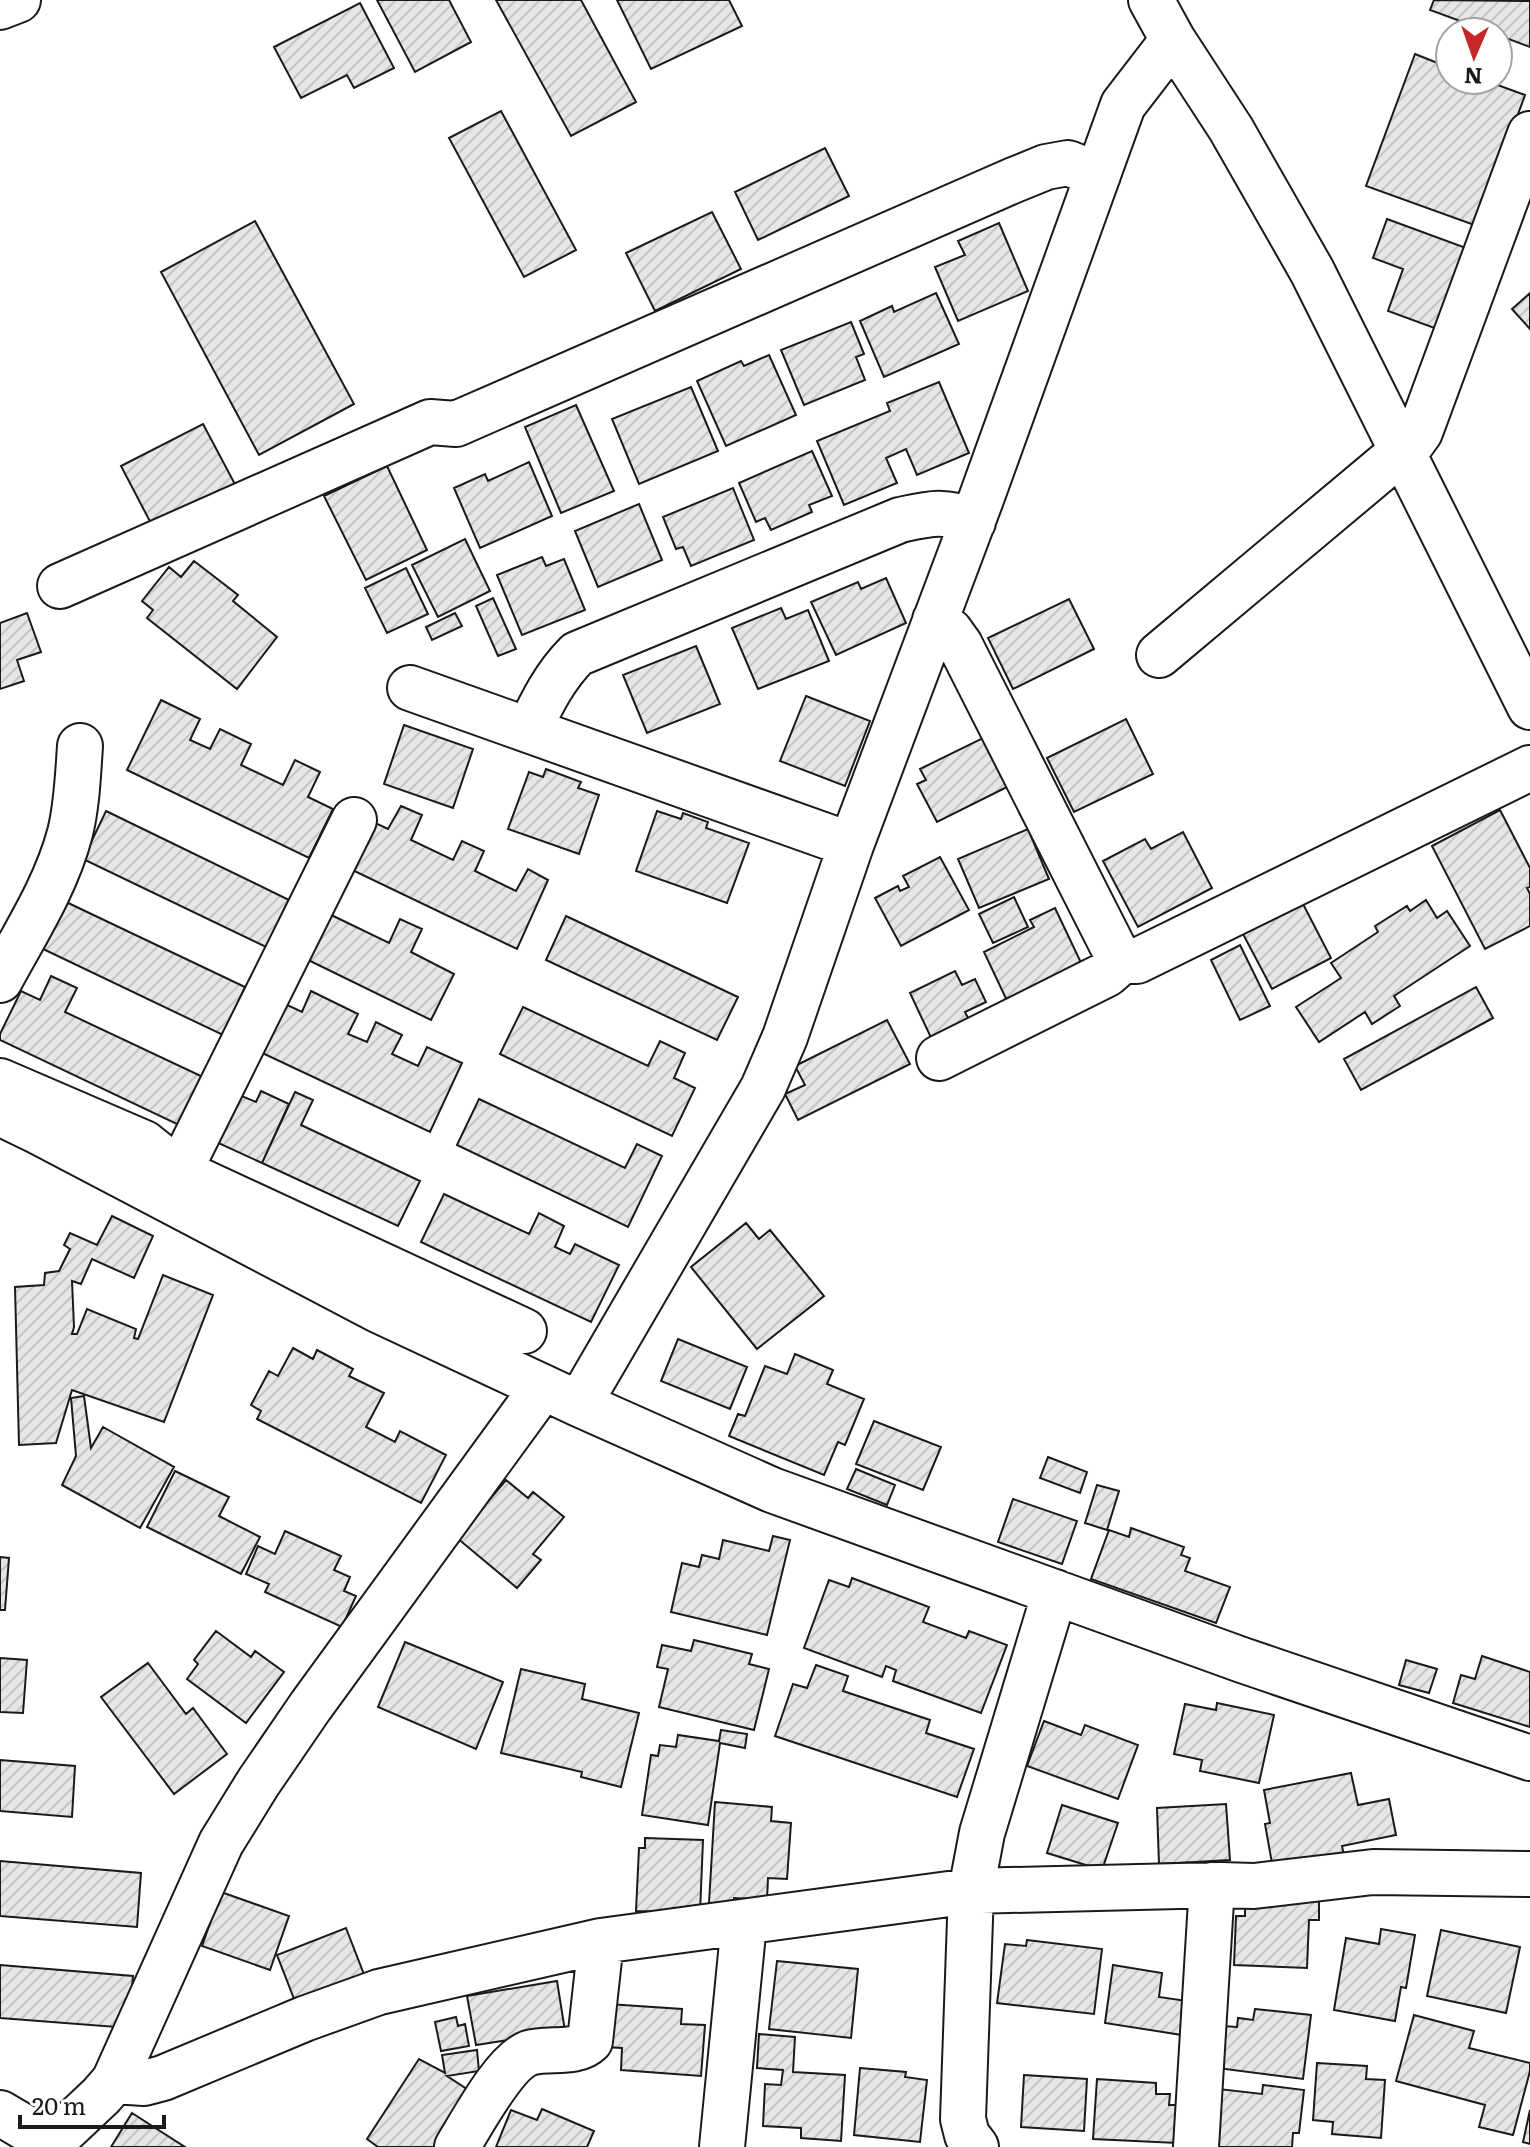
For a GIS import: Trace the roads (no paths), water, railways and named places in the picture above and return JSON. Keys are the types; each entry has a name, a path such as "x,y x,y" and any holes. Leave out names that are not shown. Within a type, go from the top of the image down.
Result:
{"main road":[{"path":"0,7 18,0"},
{"path":"1151,0 1231,129 1305,258 1530,707"},
{"path":"0,2113 54,2145 114,2081 221,1843 258,1783 310,1707 561,1395 763,1088 785,1037 851,845 973,522 1123,105 1173,40"},
{"path":"1159,655 1403,452 1420,432 1530,134"},
{"path":"60,586 430,422 456,424 1046,167 1068,163 1098,175"},
{"path":"529,730 562,669 577,654 900,520 934,512 958,515 973,522"},
{"path":"935,620 950,631 960,645 1115,951 1123,960 1137,961 1530,768"},
{"path":"410,688 851,845"},
{"path":"0,980 54,879 70,832 77,794 80,746"},
{"path":"172,1185 354,820"},
{"path":"939,1058 1107,974 1123,960"},
{"path":"0,1081 144,1143 172,1185 378,1310 772,1490 1242,1660 1530,1758"},
{"path":"0,1114 524,1331"},
{"path":"976,2147 967,2135 963,2119 971,1891 982,1833 1055,1592"},
{"path":"114,2081 144,2083 163,2078 304,2019 379,1992 601,1941 971,1891 1254,1886 1373,1872 1530,1874"},
{"path":"1196,2147 1212,1885"},
{"path":"722,2147 744,1923"},
{"path":"457,2147 506,2070 520,2057 532,2052 582,2047 590,2041 601,1941"}]}
